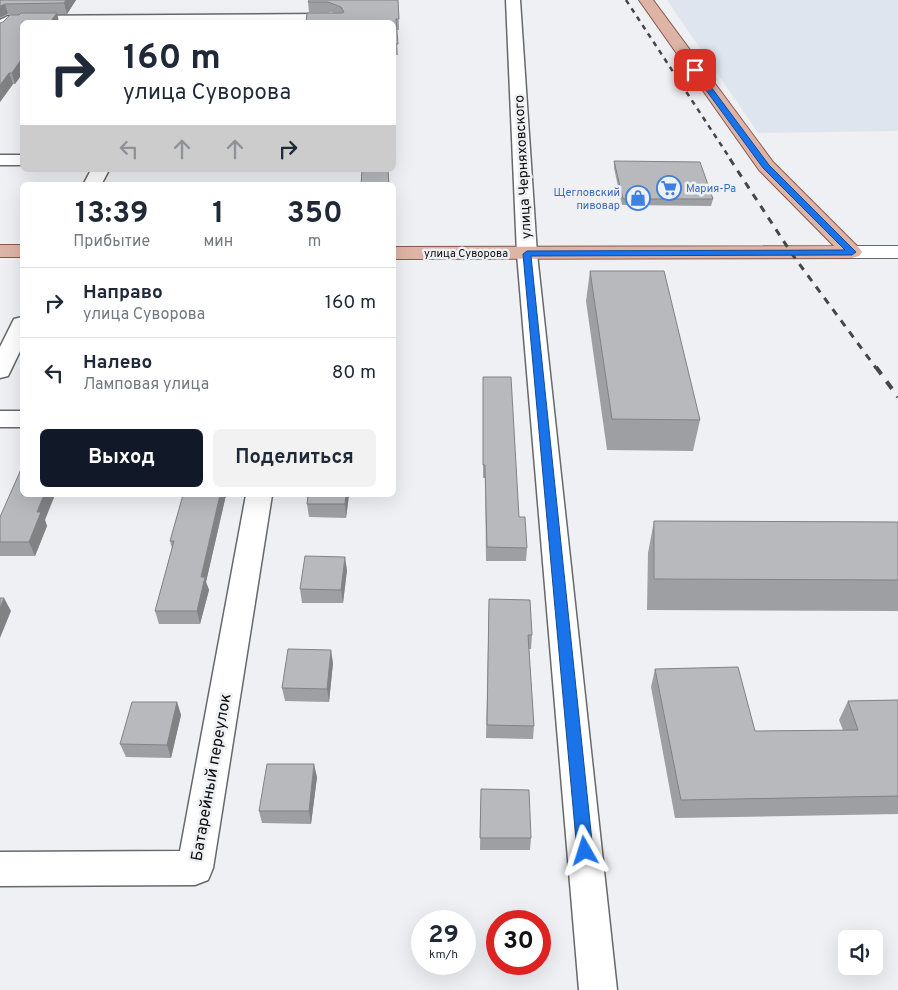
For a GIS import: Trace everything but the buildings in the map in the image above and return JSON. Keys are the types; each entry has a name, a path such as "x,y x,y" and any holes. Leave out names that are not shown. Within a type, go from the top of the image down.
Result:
{"main road":[{"path":"646,0 766,166 852,252"},
{"path":"0,251 20,251"},
{"name":"улица Суворова","path":"396,253 852,252"}],"street":[{"name":"улица Черняховского","path":"513,0 527,254 598,990"},
{"path":"178,20 185,6"},
{"path":"228,20 328,18 332,20"},
{"path":"0,29 8,20 20,20"},
{"path":"0,160 20,160"},
{"name":"улица Суворова","path":"852,252 898,252"},
{"path":"0,371 20,328"},
{"path":"0,419 20,419"},
{"name":"Батарейный переулок","path":"0,869 195,868 259,497"}],"shaded area":[{"path":"667,0 898,0 898,131 758,133"}],"railway":[{"path":"626,0 731,160"},
{"path":"730,159 792,254 876,368"},
{"path":"876,367 898,397"}],"place":[{"name":"Мария-Ра","path":"669,188"},
{"name":"Щегловский пивовар","path":"638,198"}],"route":[{"path":"585,851 527,254 792,254 852,252 766,166 695,70"}]}
